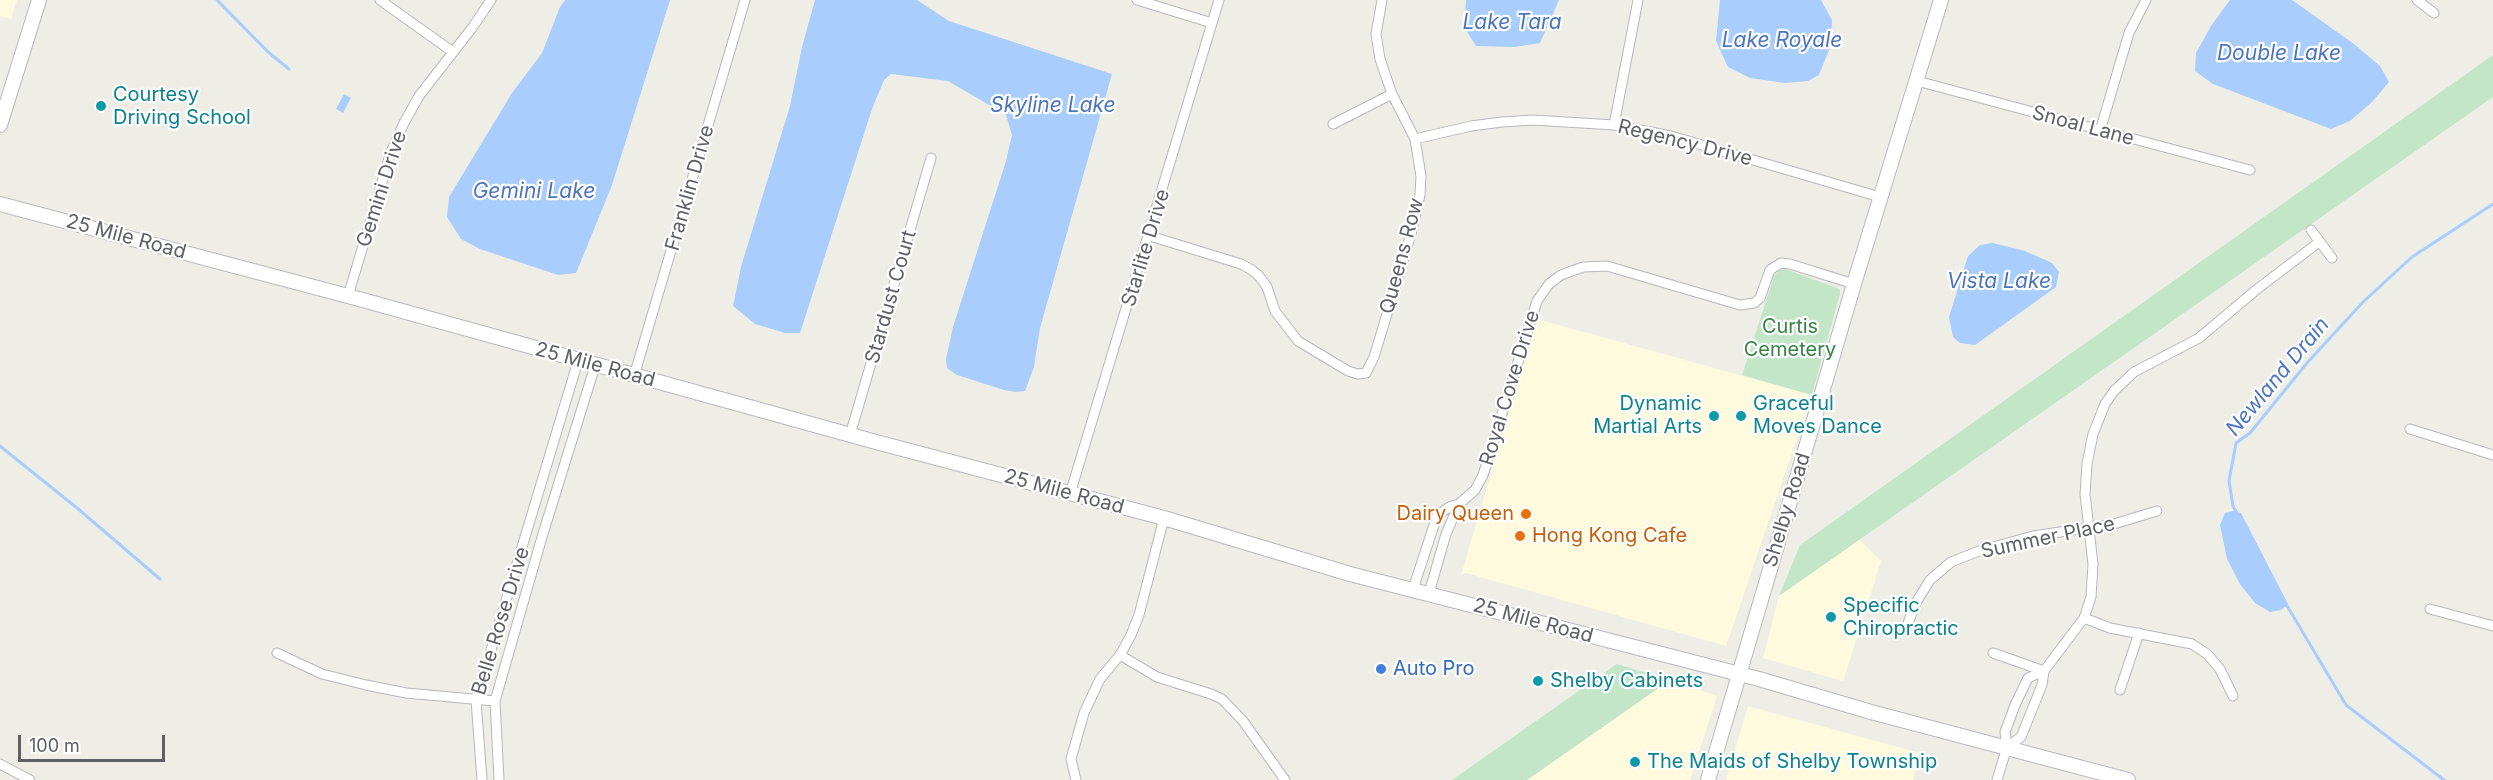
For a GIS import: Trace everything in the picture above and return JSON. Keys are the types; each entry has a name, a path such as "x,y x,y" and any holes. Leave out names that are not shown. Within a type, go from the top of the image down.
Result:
{"street":[{"path":"0,125 39,0"},
{"path":"380,0 453,52"},
{"name":"Gemini Drive","path":"348,296 391,152 419,96 491,0"},
{"name":"Franklin Drive","path":"634,376 745,0"},
{"path":"1137,0 1212,23"},
{"name":"Starlite Drive","path":"1071,494 1219,0"},
{"name":"Queens Row","path":"1150,236 1241,264 1252,270 1267,287 1275,311 1298,341 1348,371 1358,374 1366,373 1371,365 1416,215 1421,176 1415,140 1392,94 1380,59 1376,34 1382,0"},
{"path":"1614,125 1638,0"},
{"name":"Shelby Road","path":"1708,780 1854,284 1941,0"},
{"path":"2100,131 2129,33 2146,0"},
{"path":"2417,0 2434,13"},
{"name":"Snoal Lane","path":"1917,81 2250,170"},
{"path":"1334,124 1392,94"},
{"name":"Regency Drive","path":"1415,140 1472,126 1502,122 1533,120 1614,125 1671,136 1880,197"},
{"name":"Stardust Court","path":"850,435 931,158"},
{"name":"25 Mile Road","path":"0,204 348,296 578,362 1164,518 1350,574 1738,674 2128,780"},
{"path":"2311,230 2332,258"},
{"path":"1997,780 2007,747 2005,732 2014,705 2028,678 2043,671 2084,618 2091,597 2093,580 2085,494 2087,464 2093,434 2105,404 2114,391 2134,372 2199,338 2256,290 2319,242"},
{"name":"Royal Cove Drive","path":"1429,593 1446,534 1459,504 1475,489 1483,476 1537,300 1549,284 1561,275 1583,267 1607,266 1740,305 1754,303 1760,298 1770,270 1781,263 1854,284"},
{"name":"Belle Rose Drive","path":"482,780 476,700 578,362"},
{"name":"Belle Rose Drive","path":"499,780 495,701 542,537 595,366"},
{"path":"567,398 583,403"},
{"path":"2410,429 2493,454"},
{"name":"Royal Cove Drive","path":"1413,589 1437,516 1449,507 1459,504"},
{"name":"Summer Place","path":"1905,630 1930,580 1951,562 1979,551 2033,536 2123,522 2157,512"},
{"path":"1076,780 1071,759 1084,713 1100,679 1120,655 1139,615 1164,518"},
{"name":"Belle Rose Drive","path":"527,533 542,537"},
{"path":"2430,609 2493,626"},
{"path":"2084,618 2110,628 2192,644 2207,654 2220,669 2233,696"},
{"path":"2120,690 2139,633"},
{"path":"277,653 322,674 366,685 406,693 495,701"},
{"path":"1993,653 2043,671"},
{"path":"1120,655 1157,677 1222,699 1243,721 1285,780"},
{"path":"2007,747 2021,737 2042,685 2043,671"},
{"path":"0,764 30,780"}],"shaded area":[{"path":"0,0 17,0 11,19 0,16"},
{"path":"1537,319 1812,395 1726,646 1466,573 1461,575"},
{"path":"1855,535 1881,561 1843,681 1763,658 1779,596"},
{"path":"1670,680 1717,696 1690,780 1527,780"},
{"path":"1748,706 1920,753 1913,780 1726,780"}],"green space":[{"path":"2493,55 2493,97 1779,596 1800,545"},
{"name":"Curtis Cemetery","path":"1785,269 1840,289 1812,395 1742,375 1774,276"},
{"path":"1617,664 1670,680 1527,780 1452,780"}],"water":[{"name":"Gemini Lake","path":"565,0 670,0 612,185 586,249 576,273 558,275 480,249 461,239 447,217 449,197 512,93 542,53 560,7"},
{"name":"Skyline Lake","path":"815,0 917,0 949,21 1112,74 1040,328 1034,367 1025,391 1004,390 957,375 947,368 946,359 953,327 1006,161 1012,135 1006,115 948,81 891,74 884,80 872,109 800,333 785,333 755,324 733,306 741,267 790,106 802,47"},
{"name":"Lake Tara","path":"1466,0 1559,0 1540,43 1514,47 1476,46 1464,27"},
{"name":"Lake Royale","path":"1720,0 1821,0 1832,20 1831,45 1819,75 1808,81 1785,83 1750,78 1728,67 1716,41"},
{"name":"Double Lake","path":"2230,0 2292,0 2354,44 2380,66 2389,82 2372,102 2350,121 2331,129 2213,84 2195,71 2196,53 2211,26"},
{"path":"344,94 351,98 343,113 336,109"},
{"name":"Vista Lake","path":"1993,243 2025,251 2052,263 2059,272 2056,287 1975,345 1960,343 1953,337 1949,317 1968,256 1980,245"},
{"path":"2233,511 2241,513 2288,604 2281,610 2270,612 2255,603 2240,584 2227,559 2220,525 2225,513"}],"waterway":[{"path":"217,0 268,52 289,69"},
{"name":"Newland Drain","path":"2237,513 2233,506 2229,481 2236,443 2250,433 2307,363 2363,302 2412,257 2493,204"},
{"path":"0,446 160,579"},
{"name":"Newland Drain","path":"2286,604 2346,705 2444,780"}],"place":[{"name":"Courtesy Driving School","path":"101,106"},
{"name":"Dynamic Martial Arts","path":"1714,416"},
{"name":"Graceful Moves Dance","path":"1741,416"},
{"name":"Dairy Queen","path":"1526,514"},
{"name":"Hong Kong Cafe","path":"1520,536"},
{"name":"Specific Chiropractic","path":"1831,617"},
{"name":"Auto Pro","path":"1381,669"},
{"name":"Shelby Cabinets","path":"1538,681"},
{"name":"The Maids of Shelby Township","path":"1635,762"}]}
